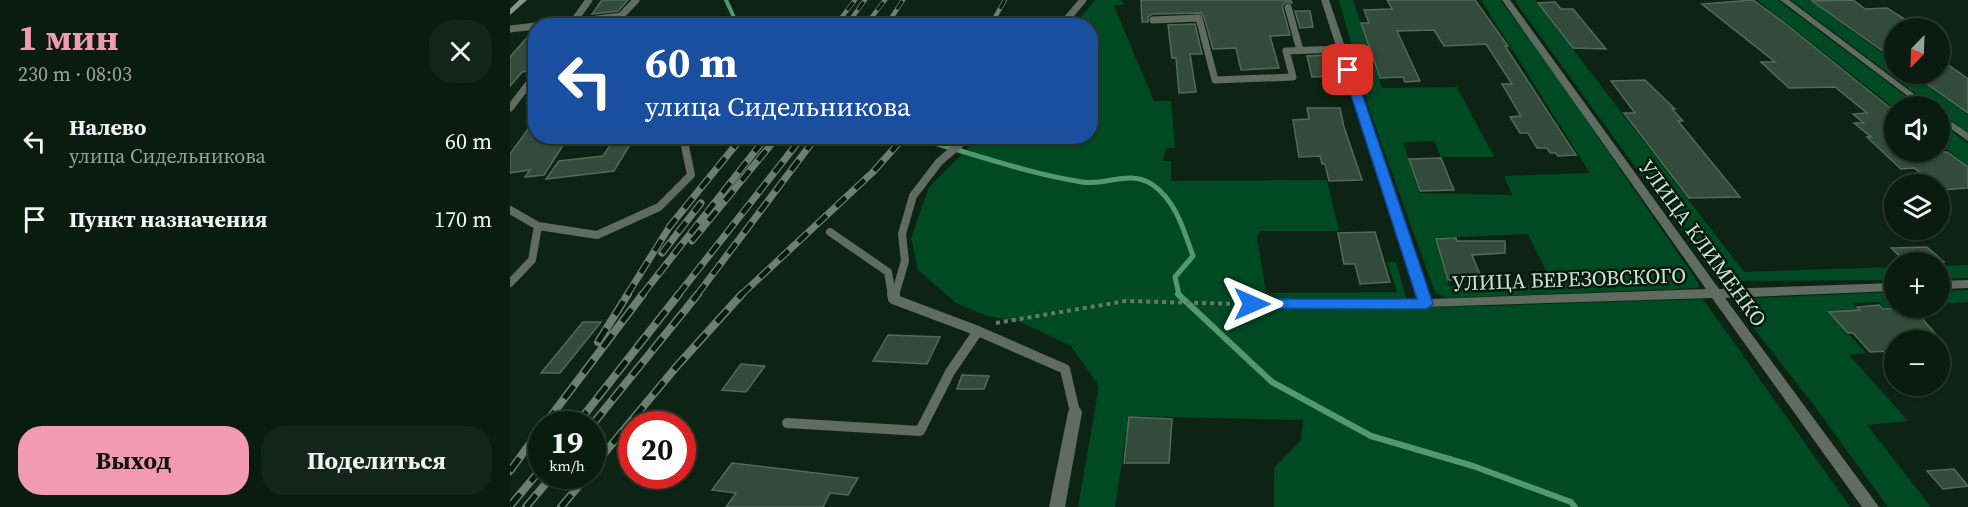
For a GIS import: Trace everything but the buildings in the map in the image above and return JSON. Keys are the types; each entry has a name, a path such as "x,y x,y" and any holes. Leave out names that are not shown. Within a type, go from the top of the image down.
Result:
{"street":[{"path":"510,14 523,0"},
{"path":"1325,0 1426,304"},
{"name":"УЛИЦА КЛИМЕНКО","path":"1506,0 1871,507"},
{"path":"1784,0 1913,96"},
{"path":"1950,124 1968,138"},
{"path":"1950,285 1968,284"},
{"name":"УЛИЦА БЕРЕЗОВСКОГО","path":"1426,304 1884,287"},
{"path":"1057,507 1075,412"}],"lane":[{"path":"576,18 589,0"},
{"path":"609,18 621,16 636,0"},
{"path":"1068,18 1083,0"},
{"path":"1288,7 1300,50"},
{"path":"1153,20 1199,18 1215,80 1293,77 1286,51 1341,49"},
{"path":"510,29 528,27"},
{"path":"510,108 528,84"},
{"path":"510,210 538,226 597,235 659,207 691,175 685,144"},
{"path":"893,299 905,261 902,234 913,196 939,162 960,144"},
{"path":"510,284 532,260 538,226"},
{"path":"830,232 888,272 893,299"},
{"path":"893,299 1065,369 1075,412"},
{"path":"1252,304 1426,304"},
{"path":"787,423 920,431 950,372 978,332"}],"path":[{"path":"978,332 1001,320 1126,301 1252,304"}],"green space":[{"path":"1095,0 1121,0 1124,4 1114,6 1154,101 1171,101 1175,148 1166,148 1163,161 1171,161 1171,181 1327,180 1339,231 1260,231 1257,238 1266,293 1397,292 1387,262 1396,262 1409,307 1703,299 1850,507 1274,507 1274,468 1301,440 1303,420 1129,416 1115,507 1078,507 1099,386 1071,346 1020,322 987,316 956,303 918,270 911,238 929,187 972,144 1098,144 1098,18 1080,18"},
{"path":"1339,0 1353,0 1382,88 1457,87 1494,157 1441,157 1434,141 1403,142 1419,193 1512,195 1504,176 1590,173 1481,0 1500,0 1541,54 1699,284 1699,288 1447,298 1435,293 1370,111","holes":["1528,234 1553,285 1449,286 1435,238"]},
{"path":"1514,0 1535,0 1744,272 1884,267 1884,280 1718,281"},
{"path":"1757,0 1778,0 1884,80 1884,84 1890,84 1906,96 1884,96 1884,100"},
{"path":"1791,0 1810,0 1884,55 1884,70"},
{"path":"1903,84 1925,84 1942,96 1919,96"},
{"path":"1950,102 1968,115 1968,133 1950,120"},
{"path":"1950,130 1968,144 1968,166 1950,152"},
{"path":"1968,265 1968,278 1950,279 1950,266"},
{"path":"1968,290 1968,302 1950,303 1950,291"},
{"path":"1884,292 1884,308 1879,302 1853,303 1858,310 1829,313 1866,353 1849,355 1908,421 1867,425 1931,507 1888,507 1813,404 1731,299"}],"waterway":[{"path":"726,0 734,18"},
{"path":"937,144 1019,168 1082,182 1135,178 1153,185 1168,199 1193,256 1175,277 1179,295"},
{"path":"1179,295 1272,382 1371,436 1473,466 1571,502 1575,507"}],"railway":[{"path":"841,18 855,0"},
{"path":"852,18 865,0"},
{"path":"871,18 885,0"},
{"path":"891,18 903,0"},
{"path":"995,18 1005,0"},
{"path":"627,295 670,226 737,144"},
{"path":"642,295 761,144"},
{"path":"692,241 771,144"},
{"path":"678,295 797,144"},
{"path":"697,295 811,144"},
{"path":"742,294 873,172 898,144"},
{"path":"662,253 701,203"},
{"path":"598,342 628,294"},
{"path":"555,411 643,294"},
{"path":"587,411 679,294"},
{"path":"603,411 698,294"},
{"path":"606,451 677,366 742,294"},
{"path":"510,471 528,446"},
{"path":"510,506 528,485"},
{"path":"526,507 541,489"},
{"path":"561,507 576,489"}],"route":[{"path":"1252,304 1426,304 1348,70"}]}
